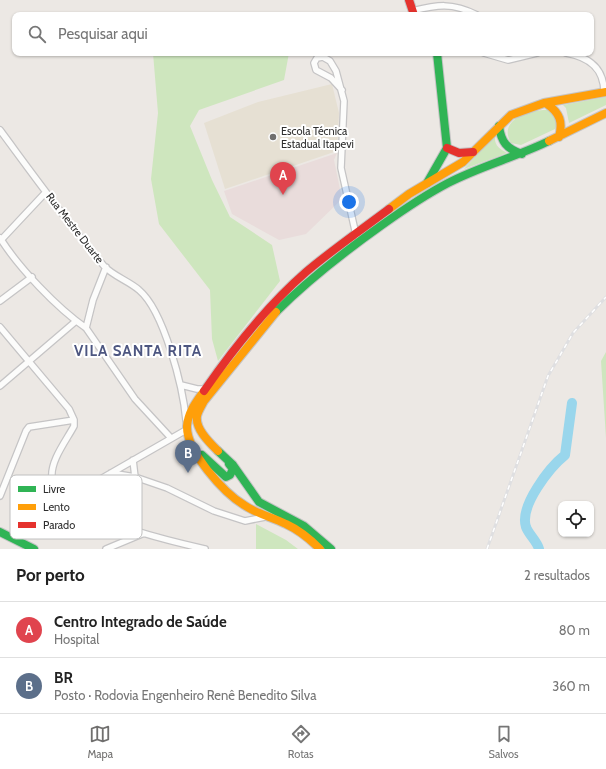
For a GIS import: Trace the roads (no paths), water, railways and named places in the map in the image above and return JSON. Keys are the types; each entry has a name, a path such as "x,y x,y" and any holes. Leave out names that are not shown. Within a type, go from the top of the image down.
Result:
{"main road":[{"path":"409,0 413,12"},
{"path":"427,183 447,148 437,56"},
{"path":"320,549 305,534 287,524 266,516 240,503 214,480 196,451 186,427 190,412 205,389 253,326 273,303 306,272 409,194 447,173 473,152 511,115 547,104 605,92"},
{"path":"547,104 558,112 562,121 559,137"},
{"path":"331,549 304,526 259,502 251,493 233,465 207,440 198,424 199,410 260,330 301,287 334,259 416,202 463,176 522,154 559,137 606,112"},
{"path":"498,126 501,141 506,148 522,154"},
{"path":"447,148 459,153 473,152"},
{"path":"196,451 207,459 222,474 226,477 229,476 232,472 232,468 218,449"},
{"path":"0,532 10,537"},
{"path":"14,539 34,549"}],"street":[{"path":"416,12 444,2 471,12"},
{"path":"494,56 508,60 525,56"},
{"path":"577,56 585,58 604,75 605,92"},
{"path":"342,90 331,78 316,70 314,63 317,58 323,57 330,61 336,71 342,90 344,101 344,118 341,168 356,235"},
{"name":"Rua Mestre Duarte","path":"0,130 46,192 106,268 140,290 150,302 167,343 181,385 186,427"},
{"path":"46,192 1,239 32,277 76,321 86,328 135,399 171,438"},
{"path":"86,328 92,300 106,268"},
{"path":"0,301 32,277"},
{"path":"0,386 30,362 76,321"},
{"path":"0,327 69,409 74,420 74,426 53,466 52,475"},
{"path":"181,385 191,388 205,389"},
{"path":"0,496 26,431 29,427 74,420"},
{"path":"108,475 171,438 186,427"},
{"path":"133,460 135,475"},
{"path":"111,473 123,475"},
{"path":"142,479 167,488 214,510 245,521 266,516"},
{"path":"142,534 205,549"},
{"path":"106,549 130,539"}],"waterway":[{"path":"539,549 537,543 526,527 525,518 527,509 531,498 544,478 565,455 572,403"}],"railway":[{"path":"487,549 548,376 573,333 606,297"}],"place":[{"name":"Escola Técnica Estadual Itapevi","path":"273,137"},
{"name":"Centro Integrado de Saúde","path":"283,195"},
{"name":"BR","path":"188,473"}],"district":[{"name":"VILA SANTA RITA","path":"138,351"}]}
